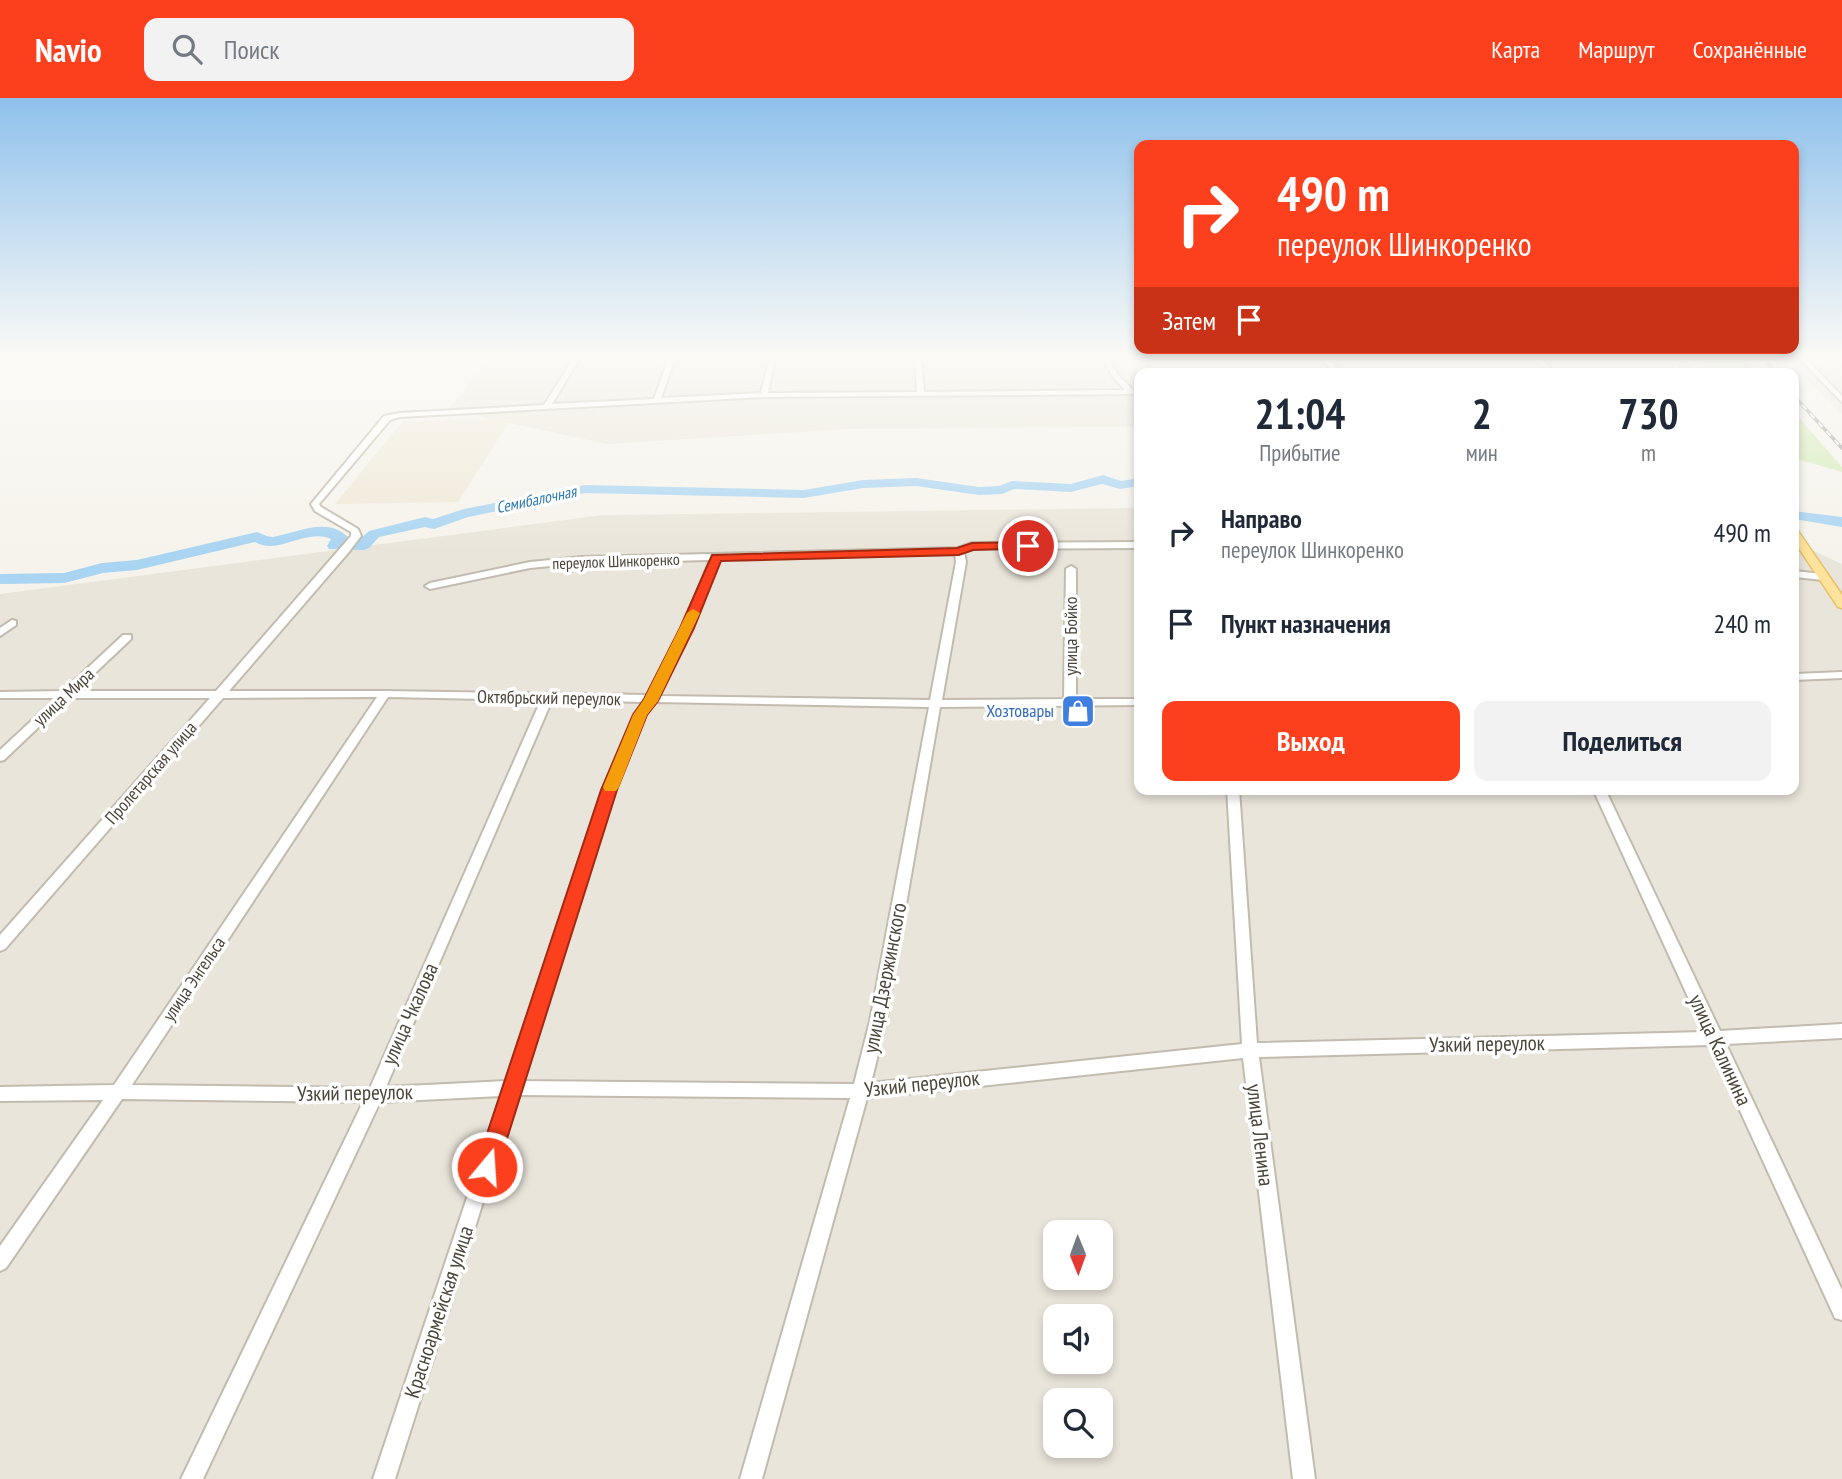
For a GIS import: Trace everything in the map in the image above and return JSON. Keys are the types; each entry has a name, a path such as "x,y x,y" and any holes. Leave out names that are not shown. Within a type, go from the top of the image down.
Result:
{"main road":[{"path":"1799,541 1842,604"}],"street":[{"name":"Пролетарская улица","path":"0,945 348,548 356,537 355,531 317,509 317,499 383,422"},
{"name":"переулок Шинкоренко","path":"430,586 530,565 582,560 959,551 972,546 1134,545"},
{"name":"улица Дзержинского","path":"751,1479 778,1375 862,1091 878,1021 961,562 959,551"},
{"name":"Красноармейская улица","path":"383,1479 609,790 640,715 651,701 687,628 716,557"},
{"name":"улица Бойко","path":"1070,703 1071,569"},
{"path":"1799,575 1823,578"},
{"path":"0,633 12,623"},
{"name":"улица Мира","path":"0,757 127,637"},
{"path":"1799,677 1842,675"},
{"name":"Октябрьский переулок","path":"0,695 385,694 651,701 936,704 1134,702"},
{"name":"улица Энгельса","path":"0,1262 118,1092 385,694"},
{"name":"улица Чкалова","path":"192,1479 375,1095 548,697"},
{"name":"улица Ленина","path":"1233,795 1250,1050 1304,1479"},
{"name":"улица Калинина","path":"1602,795 1842,1311"},
{"name":"Узкий переулок","path":"0,1094 118,1092 375,1095 513,1088 862,1091 1250,1050 1714,1038 1842,1031"}],"shaded area":[{"path":"402,422 509,422 458,502 335,504"},
{"path":"506,422 1134,422 1134,427 849,429 607,444"},
{"path":"1134,508 1134,795 1799,795 1799,544 1842,564 1842,1479 0,1479 0,594 603,515"}],"green space":[{"path":"1799,422 1803,422 1842,467 1842,472 1799,459"}],"waterway":[{"name":"Семибалочная","path":"0,579 64,578 102,568 137,565 257,537 267,543 314,531 340,537 335,546 363,545 374,534 425,522 434,524 464,513 585,489 804,494 863,484 916,482 979,491 1002,490 1012,485 1071,488 1103,479 1120,485 1134,483"},
{"name":"Семибалочная","path":"1799,516 1842,522"}],"railway":[{"path":"1818,422 1842,448"}],"slow traffic":[{"path":"611,787 640,715 651,701 693,613"}],"place":[{"name":"Хозтовары","path":"1078,711"}],"route":[{"path":"487,1167 609,790 640,715 651,701 687,628 716,557 959,551 972,546 1028,546"}]}
